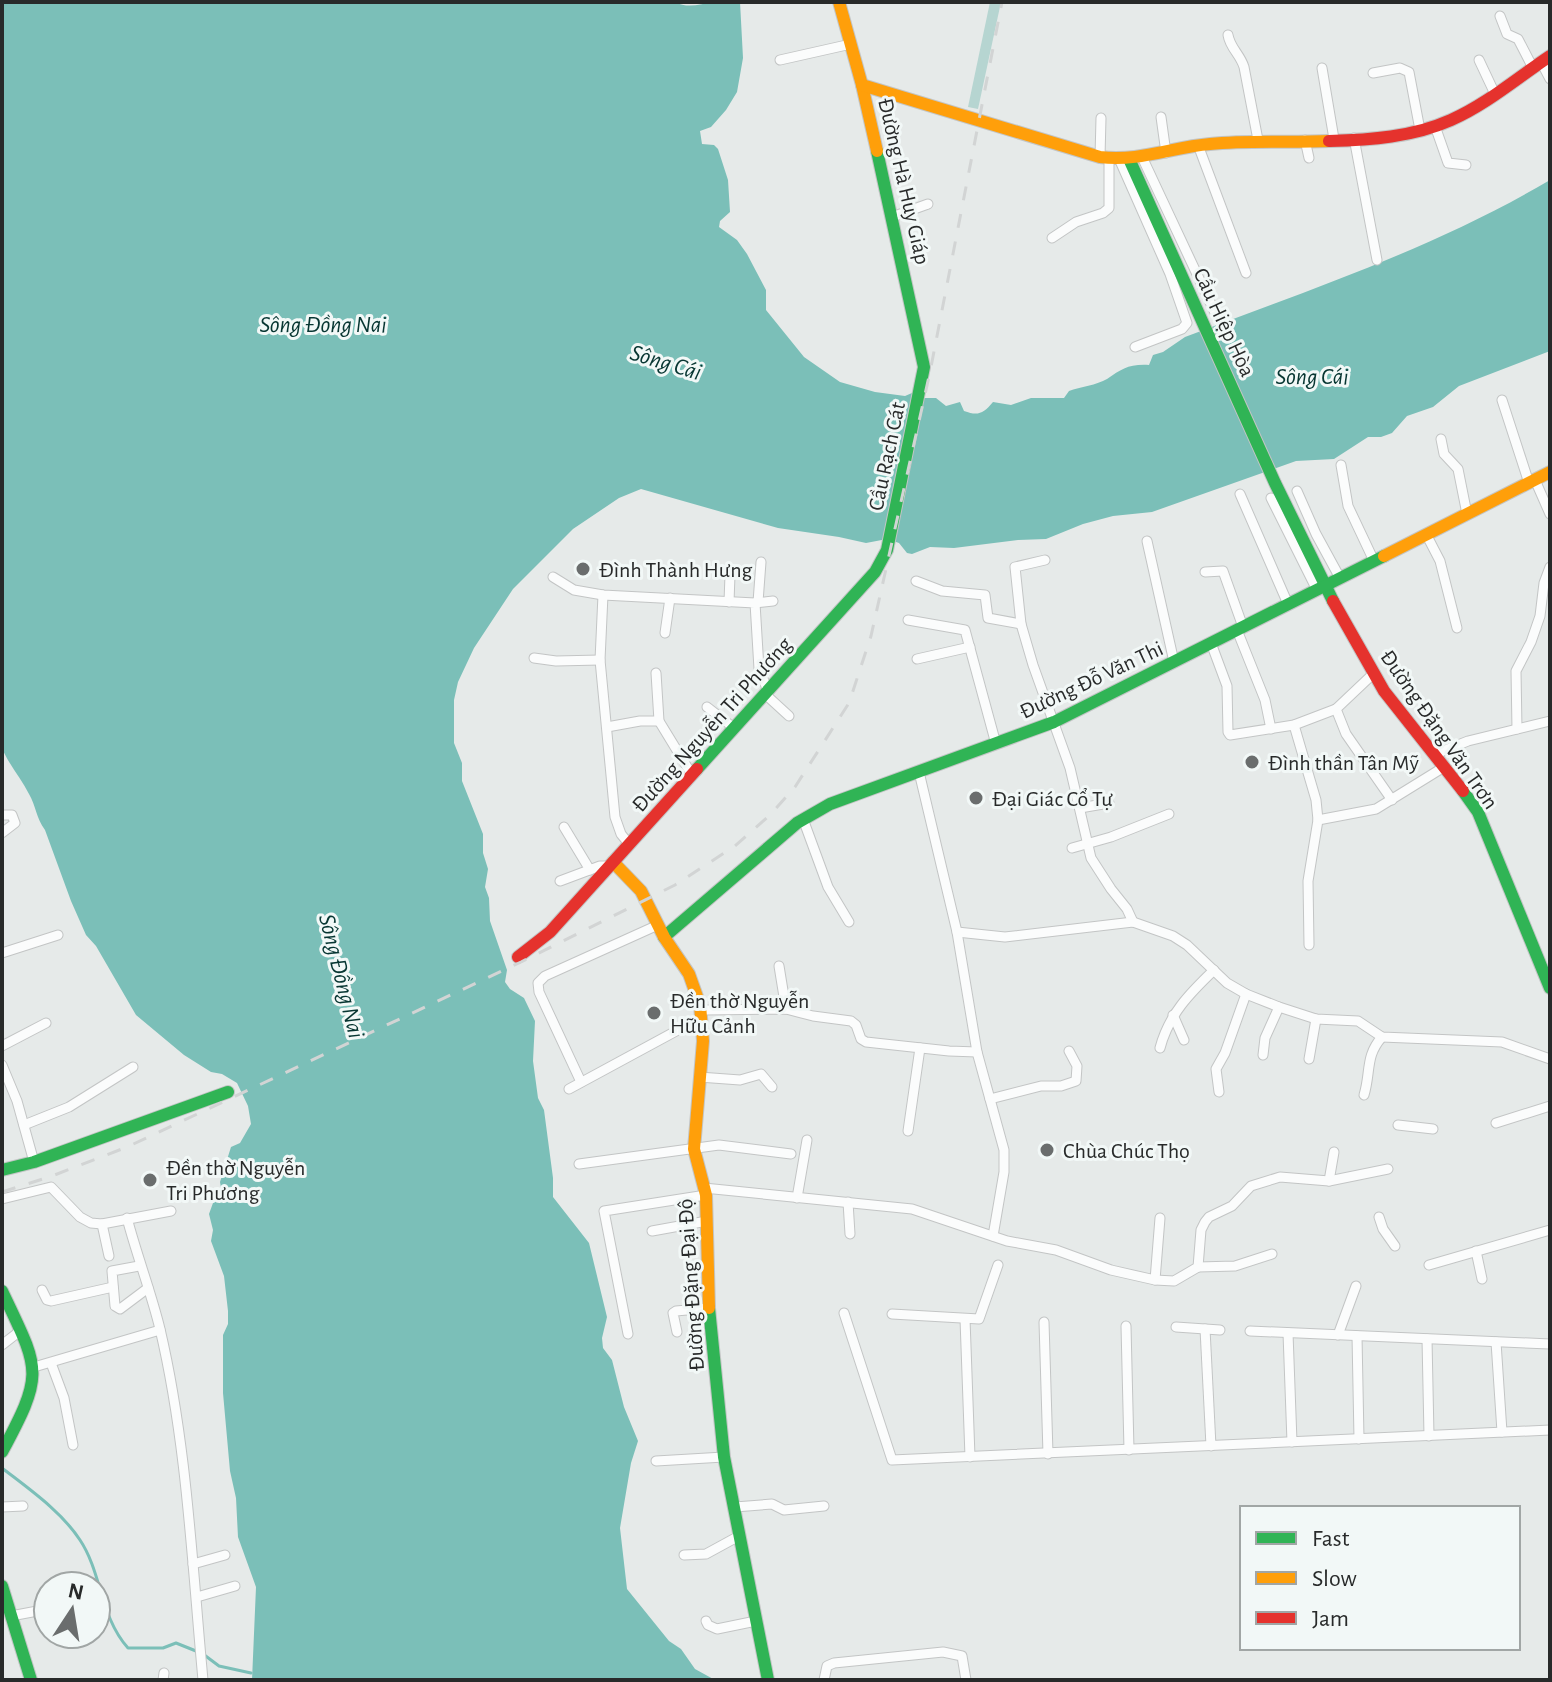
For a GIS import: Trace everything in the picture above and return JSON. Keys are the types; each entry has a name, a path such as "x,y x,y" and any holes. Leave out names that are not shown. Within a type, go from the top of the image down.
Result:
{"main road":[{"name":"Đường Hà Huy Giáp","path":"839,2 862,85 924,371"},
{"path":"862,85 1121,159 1198,145 1354,138 1420,130 1470,111 1541,62"},
{"name":"Cầu Hiệp Hòa","path":"1121,159 1140,183 1304,543"},
{"name":"Cầu Rạch Cát","path":"887,550 924,371"},
{"name":"Đường Đỗ Văn Thi","path":"661,931 803,819 830,804 1054,722 1550,472"},
{"name":"Đường Đặng Văn Trơn","path":"1304,543 1321,588 1391,703 1478,812 1544,957 1550,988"},
{"name":"Đường Nguyễn Tri Phương","path":"517,954 538,943 559,921 875,572 887,550"},
{"name":"Đường Đặng Đại Độ","path":"611,864 641,891 693,983 704,1013 694,1149 705,1192 709,1308 724,1457 768,1680"},
{"path":"2,1170 34,1162 227,1090"},
{"path":"2,1291 34,1367 30,1394 5,1446"},
{"path":"2,1586 28,1679"}],"street":[{"path":"1500,16 1507,34 1518,39 1541,62 1550,79"},
{"path":"1228,35 1230,45 1241,57 1244,67 1258,140"},
{"path":"780,60 851,44"},
{"path":"1479,60 1495,94"},
{"path":"1322,68 1334,139"},
{"path":"1373,73 1400,68 1409,72 1420,130"},
{"path":"1161,117 1166,153"},
{"path":"1101,118 1170,274 1187,323 1184,329 1135,347"},
{"path":"1435,126 1448,163 1466,165"},
{"path":"1354,138 1377,260"},
{"path":"1305,140 1309,158"},
{"path":"1198,145 1246,273"},
{"path":"1052,238 1076,222 1109,208 1121,159"},
{"path":"1121,159 1218,319"},
{"path":"892,217 928,204"},
{"path":"1502,400 1532,481 1550,514"},
{"path":"1441,439 1444,454 1458,469 1467,514"},
{"path":"1341,465 1348,506 1374,561"},
{"path":"1297,491 1340,578"},
{"path":"1240,494 1288,604"},
{"path":"1271,498 1321,588"},
{"path":"1426,534 1440,561 1457,628"},
{"path":"1147,541 1174,662"},
{"path":"1045,560 1015,567 1021,624 1054,722 1096,866 1133,922"},
{"path":"761,562 757,603 759,669 766,692 789,716"},
{"path":"1517,729 1516,671 1540,616 1544,583 1550,567"},
{"path":"1205,572 1223,571 1265,700 1271,729"},
{"path":"729,602 730,575"},
{"path":"553,577 574,590 603,595 757,603 773,601"},
{"path":"916,581 942,591 985,595 988,618 1021,624"},
{"path":"603,595 600,660 615,817 621,834 629,844"},
{"path":"665,633 670,598"},
{"path":"908,620 963,629 996,744"},
{"path":"1211,643 1227,686 1228,732 1234,736 1294,725 1336,709 1373,674"},
{"path":"917,659 970,647"},
{"path":"534,658 600,660"},
{"path":"656,673 659,721 692,775"},
{"path":"707,707 734,728"},
{"path":"1336,709 1346,734 1392,800"},
{"path":"607,727 659,721"},
{"path":"1433,755 1468,741 1550,721"},
{"path":"1294,725 1316,800 1318,820 1308,881 1309,945"},
{"path":"1318,820 1365,812 1392,800 1444,767"},
{"path":"919,772 957,932 977,1052 1004,1150 1004,1172 993,1236"},
{"path":"1080,808 1109,803"},
{"path":"1072,848 1169,814"},
{"path":"2,815 12,815 15,823 2,833"},
{"path":"803,819 828,887 849,922"},
{"path":"564,827 590,870"},
{"path":"560,881 611,864"},
{"path":"957,932 1005,937 1133,922 1173,936 1187,945 1227,983 1279,1007 1316,1019 1358,1021 1382,1037 1502,1042 1550,1059"},
{"path":"581,1082 539,992 538,983 545,976 661,931"},
{"path":"2,953 58,935"},
{"path":"779,966 786,1009"},
{"path":"1160,1048 1173,1015 1185,998 1214,970"},
{"path":"1219,1092 1216,1069 1225,1053 1246,994"},
{"path":"1263,1055 1265,1038 1279,1007"},
{"path":"569,1089 704,1013 786,1009 851,1021 863,1041 977,1052"},
{"path":"1173,1015 1184,1040"},
{"path":"1309,1059 1316,1019"},
{"path":"2,1046 46,1023"},
{"path":"1364,1095 1369,1077 1369,1056 1382,1037"},
{"path":"908,1131 920,1048"},
{"path":"990,1099 1076,1081 1077,1066 1069,1051"},
{"path":"2,1065 34,1162"},
{"path":"24,1125 69,1107 133,1067"},
{"path":"699,1077 740,1080 761,1074 772,1087"},
{"path":"1496,1123 1550,1106"},
{"path":"1398,1125 1433,1129"},
{"path":"797,1198 807,1140"},
{"path":"579,1164 719,1145 791,1154"},
{"path":"1329,1181 1334,1152"},
{"path":"1198,1267 1201,1230 1205,1222 1232,1206 1251,1186 1280,1177 1329,1181 1388,1169"},
{"path":"2,1199 51,1187 80,1217 102,1224 171,1211"},
{"path":"628,1334 604,1211 705,1192 912,1209 993,1236 1056,1250 1111,1270 1155,1280 1174,1281 1198,1267 1235,1266 1272,1254"},
{"path":"848,1202 850,1234"},
{"path":"1379,1217 1395,1246"},
{"path":"127,1218 160,1330 179,1439 203,1680"},
{"path":"1155,1280 1160,1218"},
{"path":"652,1231 707,1221"},
{"path":"102,1224 109,1256"},
{"path":"1429,1265 1550,1230"},
{"path":"1476,1251 1482,1279"},
{"path":"892,1314 979,1319 998,1265"},
{"path":"139,1266 114,1270 115,1306 120,1309 148,1288"},
{"path":"1338,1335 1356,1286"},
{"path":"42,1290 47,1300 51,1301 113,1287"},
{"path":"677,1332 673,1313 709,1308"},
{"path":"844,1313 892,1460 1550,1430"},
{"path":"965,1319 970,1457"},
{"path":"1044,1322 1048,1454"},
{"path":"1126,1326 1129,1450"},
{"path":"1176,1327 1220,1330"},
{"path":"1205,1329 1211,1446"},
{"path":"34,1367 160,1330"},
{"path":"2,1345 20,1331"},
{"path":"1250,1331 1550,1344"},
{"path":"1288,1333 1292,1442"},
{"path":"1357,1336 1359,1439"},
{"path":"1427,1339 1429,1436"},
{"path":"1496,1342 1502,1432"},
{"path":"51,1363 64,1398 73,1445"},
{"path":"656,1461 724,1457"},
{"path":"735,1507 772,1504 784,1510 824,1506"},
{"path":"2,1507 23,1506"},
{"path":"684,1555 706,1554 739,1536"},
{"path":"193,1564 225,1555"},
{"path":"197,1597 235,1586"},
{"path":"11,1616 32,1612"},
{"path":"706,1621 717,1629 756,1621"},
{"path":"824,1680 827,1666 834,1663 943,1652 962,1656 966,1680"}],"shaded area":[{"path":"990,2 1001,2 978,109 968,107"}],"water":[{"name":"Sông Đồng Nai","path":"2,2 675,2 689,6 740,2 743,58 737,92 711,127 700,131 702,144 714,145 718,149 728,180 730,212 720,221 719,227 737,240 747,254 766,290 766,310 804,357 840,382 875,392 905,396 912,393 919,398 936,398 946,406 960,402 964,411 973,413 980,413 993,402 1011,405 1031,398 1064,398 1069,391 1103,381 1126,368 1149,365 1153,355 1185,337 1417,247 1550,180 1550,351 1459,386 1433,407 1407,416 1392,433 1368,437 1334,459 1296,461 1152,512 1113,516 1046,539 954,548 930,547 912,554 907,553 899,543 887,539 866,543 778,528 641,489 619,498 573,529 513,589 474,648 458,682 454,700 454,743 462,763 462,781 483,834 490,921 507,970 505,982 524,998 535,1021 533,1061 538,1098 544,1110 553,1197 589,1243 607,1317 603,1348 612,1360 624,1407 638,1441 620,1528 627,1589 695,1669 715,1680 252,1680 256,1587 238,1537 223,1393 223,1335 228,1324 228,1311 224,1276 211,1241 213,1230 209,1214 222,1193 220,1182 231,1147 240,1143 251,1124 248,1106 237,1083 222,1074 211,1072 184,1055 136,1015 96,946 86,935 31,798 2,748"}],"waterway":[{"path":"2,1468 54,1510 80,1540 93,1566 112,1623 128,1648 163,1648 176,1643 196,1651"},
{"path":"203,1654 219,1666 251,1673"}],"railway":[{"path":"2,1192 127,1147 521,962 675,885 735,846 771,814 795,787 849,703 871,636 930,372 1002,2"}],"traffic: fast":[{"path":"697,769 875,572 887,550 924,367 877,151"},
{"path":"1130,161 1275,483 1333,601"},
{"path":"664,937 797,823 830,804 1054,722 1384,556"},
{"path":"1463,791 1478,812 1550,988"},
{"path":"2,1170 34,1162 228,1092"},
{"path":"2,1291 24,1339 32,1372 25,1404 2,1452"},
{"path":"709,1308 724,1457 768,1680"},
{"path":"2,1586 31,1680"}],"traffic: slow":[{"path":"839,2 877,151"},
{"path":"862,85 1100,157 1128,158 1225,143 1329,141"},
{"path":"1384,556 1550,472"},
{"path":"613,862 641,891 664,937 689,974 700,1005 703,1041 694,1149 706,1195 709,1308"}],"traffic: jam":[{"path":"1329,141 1391,136 1437,126 1477,106 1550,56"},
{"path":"1333,601 1384,691 1463,791"},
{"path":"518,957 550,932 697,769"}],"place":[{"name":"Đình Thành Hưng","path":"583,569"},
{"name":"Đình thần Tân Mỹ","path":"1252,762"},
{"name":"Đại Giác Cổ Tự","path":"976,798"},
{"name":"Đền thờ Nguyễn Hữu Cảnh","path":"654,1013"},
{"name":"Chùa Chúc Thọ","path":"1047,1150"},
{"name":"Đền thờ Nguyễn Tri Phương","path":"150,1180"}],"water label":[{"name":"Sông Cái","path":"666,362"},
{"name":"Sông Cái","path":"1312,376"}]}
